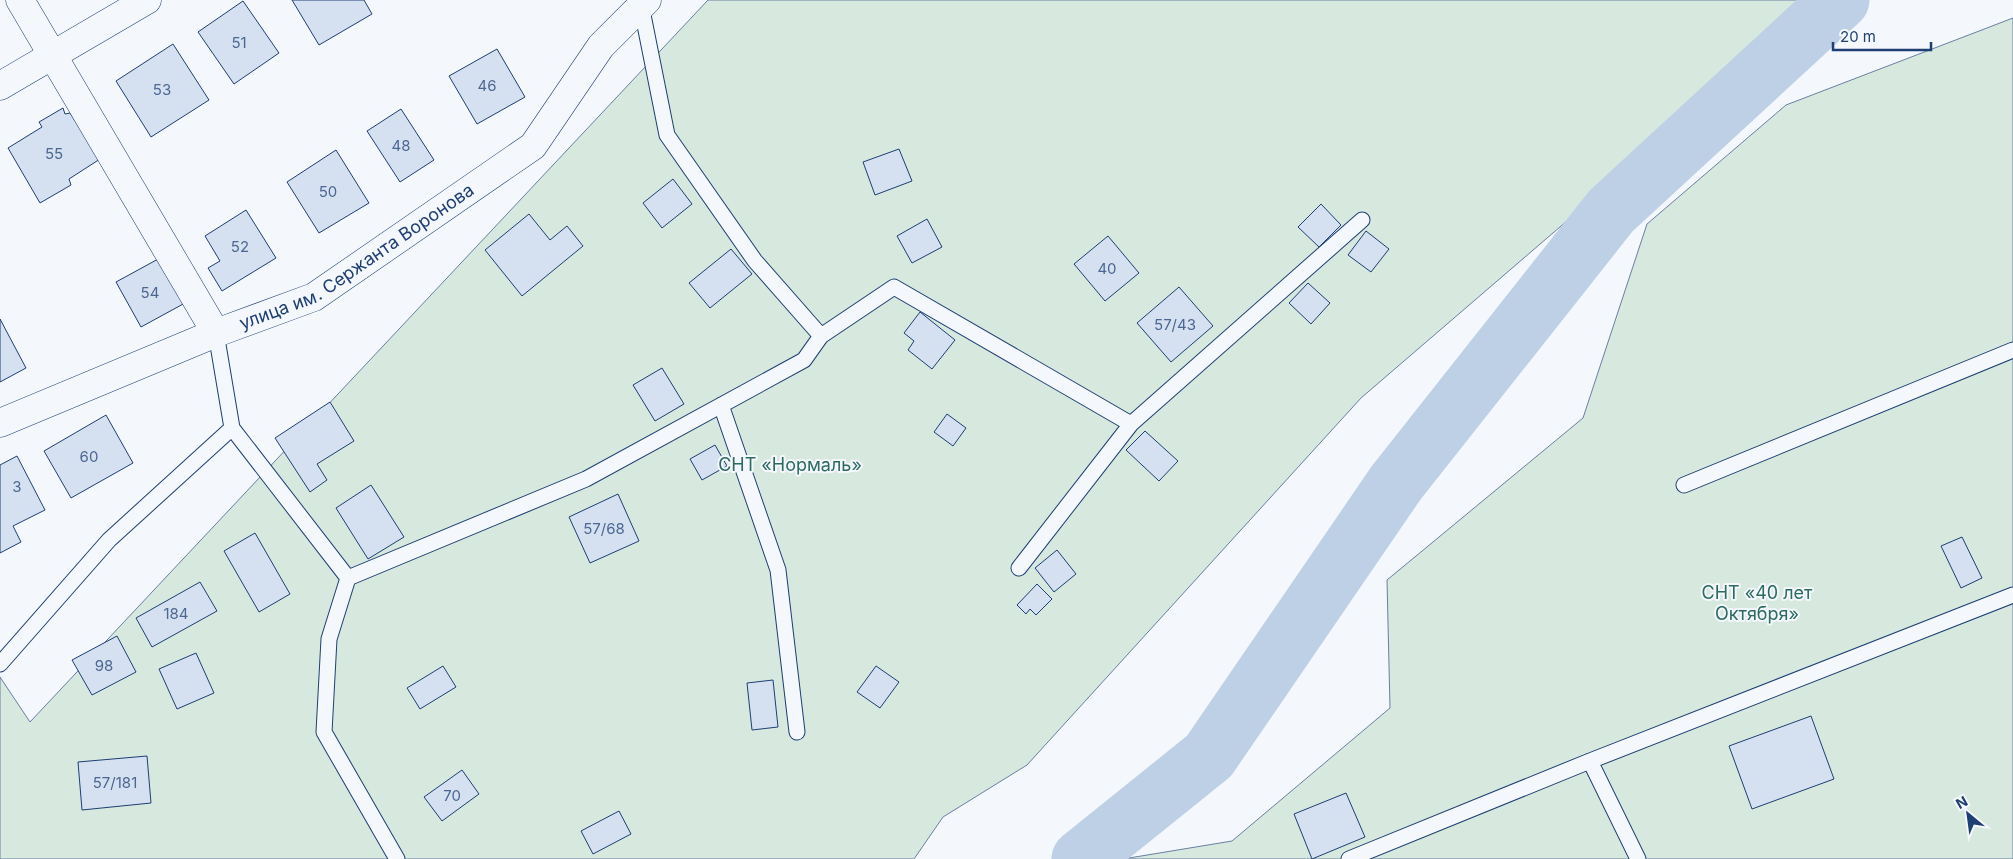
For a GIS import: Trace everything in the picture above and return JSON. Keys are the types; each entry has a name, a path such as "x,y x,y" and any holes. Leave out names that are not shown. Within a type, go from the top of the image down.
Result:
{"street":[{"path":"20,0 216,333"},
{"path":"0,86 147,0"},
{"name":"улица им. Сержанта Воронова","path":"0,423 216,333 314,298 533,146 601,46 644,3"}],"lane":[{"path":"644,3 667,135 755,261 821,336"},
{"path":"1019,568 1131,424 1362,220"},
{"path":"348,578 586,479 804,360 821,336 894,287 1131,424"},
{"path":"216,333 232,428 348,578"},
{"path":"1684,485 2013,350"},
{"path":"721,405 778,570 797,732"},
{"path":"0,664 109,540 232,428"},
{"path":"348,578 329,639 324,732 397,859"},
{"path":"1349,859 1590,761 2013,595"},
{"path":"1590,761 1638,859"}],"green space":[{"name":"СНТ «Нормаль»","path":"708,0 1824,0 1361,398 1027,765 943,817 914,859 0,859 0,677 30,722"},
{"name":"СНТ «40 лет Октября»","path":"2013,18 2013,859 1123,859 1232,841 1390,708 1387,580 1583,418 1647,224 1786,105"}],"building":[{"path":"292,0 364,0 372,14 319,45"},
{"path":"243,1 279,53 234,84 198,32"},
{"path":"173,44 209,100 151,137 116,81"},
{"path":"497,49 525,97 477,124 449,76"},
{"path":"63,108 65,114 70,113 100,159 69,179 71,185 40,203 8,148 42,127 39,122"},
{"path":"401,109 434,160 400,182 367,131"},
{"path":"899,149 912,181 875,195 863,162"},
{"path":"336,150 369,203 319,233 287,182"},
{"path":"673,179 692,204 662,228 643,203"},
{"path":"1321,204 1341,225 1319,247 1298,227"},
{"path":"246,210 276,258 222,291 208,268 220,261 205,236"},
{"path":"529,214 550,240 567,226 583,246 522,296 485,250"},
{"path":"927,219 942,247 912,263 897,236"},
{"path":"1366,231 1389,249 1371,272 1348,255"},
{"path":"1108,236 1139,273 1105,301 1074,264"},
{"path":"731,249 752,274 710,308 689,283"},
{"path":"160,258 185,303 141,327 116,282"},
{"path":"1308,283 1330,303 1311,324 1289,303"},
{"path":"1179,287 1213,326 1171,362 1137,323"},
{"path":"920,312 955,340 932,369 908,350 914,341 904,333"},
{"path":"0,319 26,368 0,382"},
{"path":"662,368 684,404 655,421 633,385"},
{"path":"330,402 354,441 317,464 327,480 310,492 275,438"},
{"path":"947,414 966,428 953,446 934,432"},
{"path":"106,415 133,463 71,498 44,451"},
{"path":"1145,431 1178,461 1159,481 1126,450"},
{"path":"715,445 727,466 702,480 690,459"},
{"path":"17,456 45,510 13,526 21,542 0,553 0,465"},
{"path":"371,485 404,537 368,559 336,508"},
{"path":"618,494 639,541 590,563 569,517"},
{"path":"255,533 290,594 259,612 224,551"},
{"path":"1962,537 1982,578 1961,588 1941,546"},
{"path":"1057,550 1076,574 1054,592 1035,568"},
{"path":"200,582 217,611 152,647 136,618"},
{"path":"1037,584 1052,599 1036,615 1030,609 1026,614 1017,605"},
{"path":"117,636 136,672 92,695 72,660"},
{"path":"196,653 214,693 177,709 159,669"},
{"path":"443,666 456,687 420,709 407,688"},
{"path":"876,666 899,682 880,708 857,692"},
{"path":"773,680 778,727 752,730 747,683"},
{"path":"1811,716 1834,779 1752,809 1729,746"},
{"path":"147,756 151,803 82,810 78,762"},
{"path":"462,770 479,794 442,821 424,797"},
{"path":"1346,793 1365,837 1312,859 1294,814"},
{"path":"619,811 631,834 593,854 581,831"}],"waterway":[{"path":"1081,859 1209,756 1396,483 1611,211 1840,0"}]}
